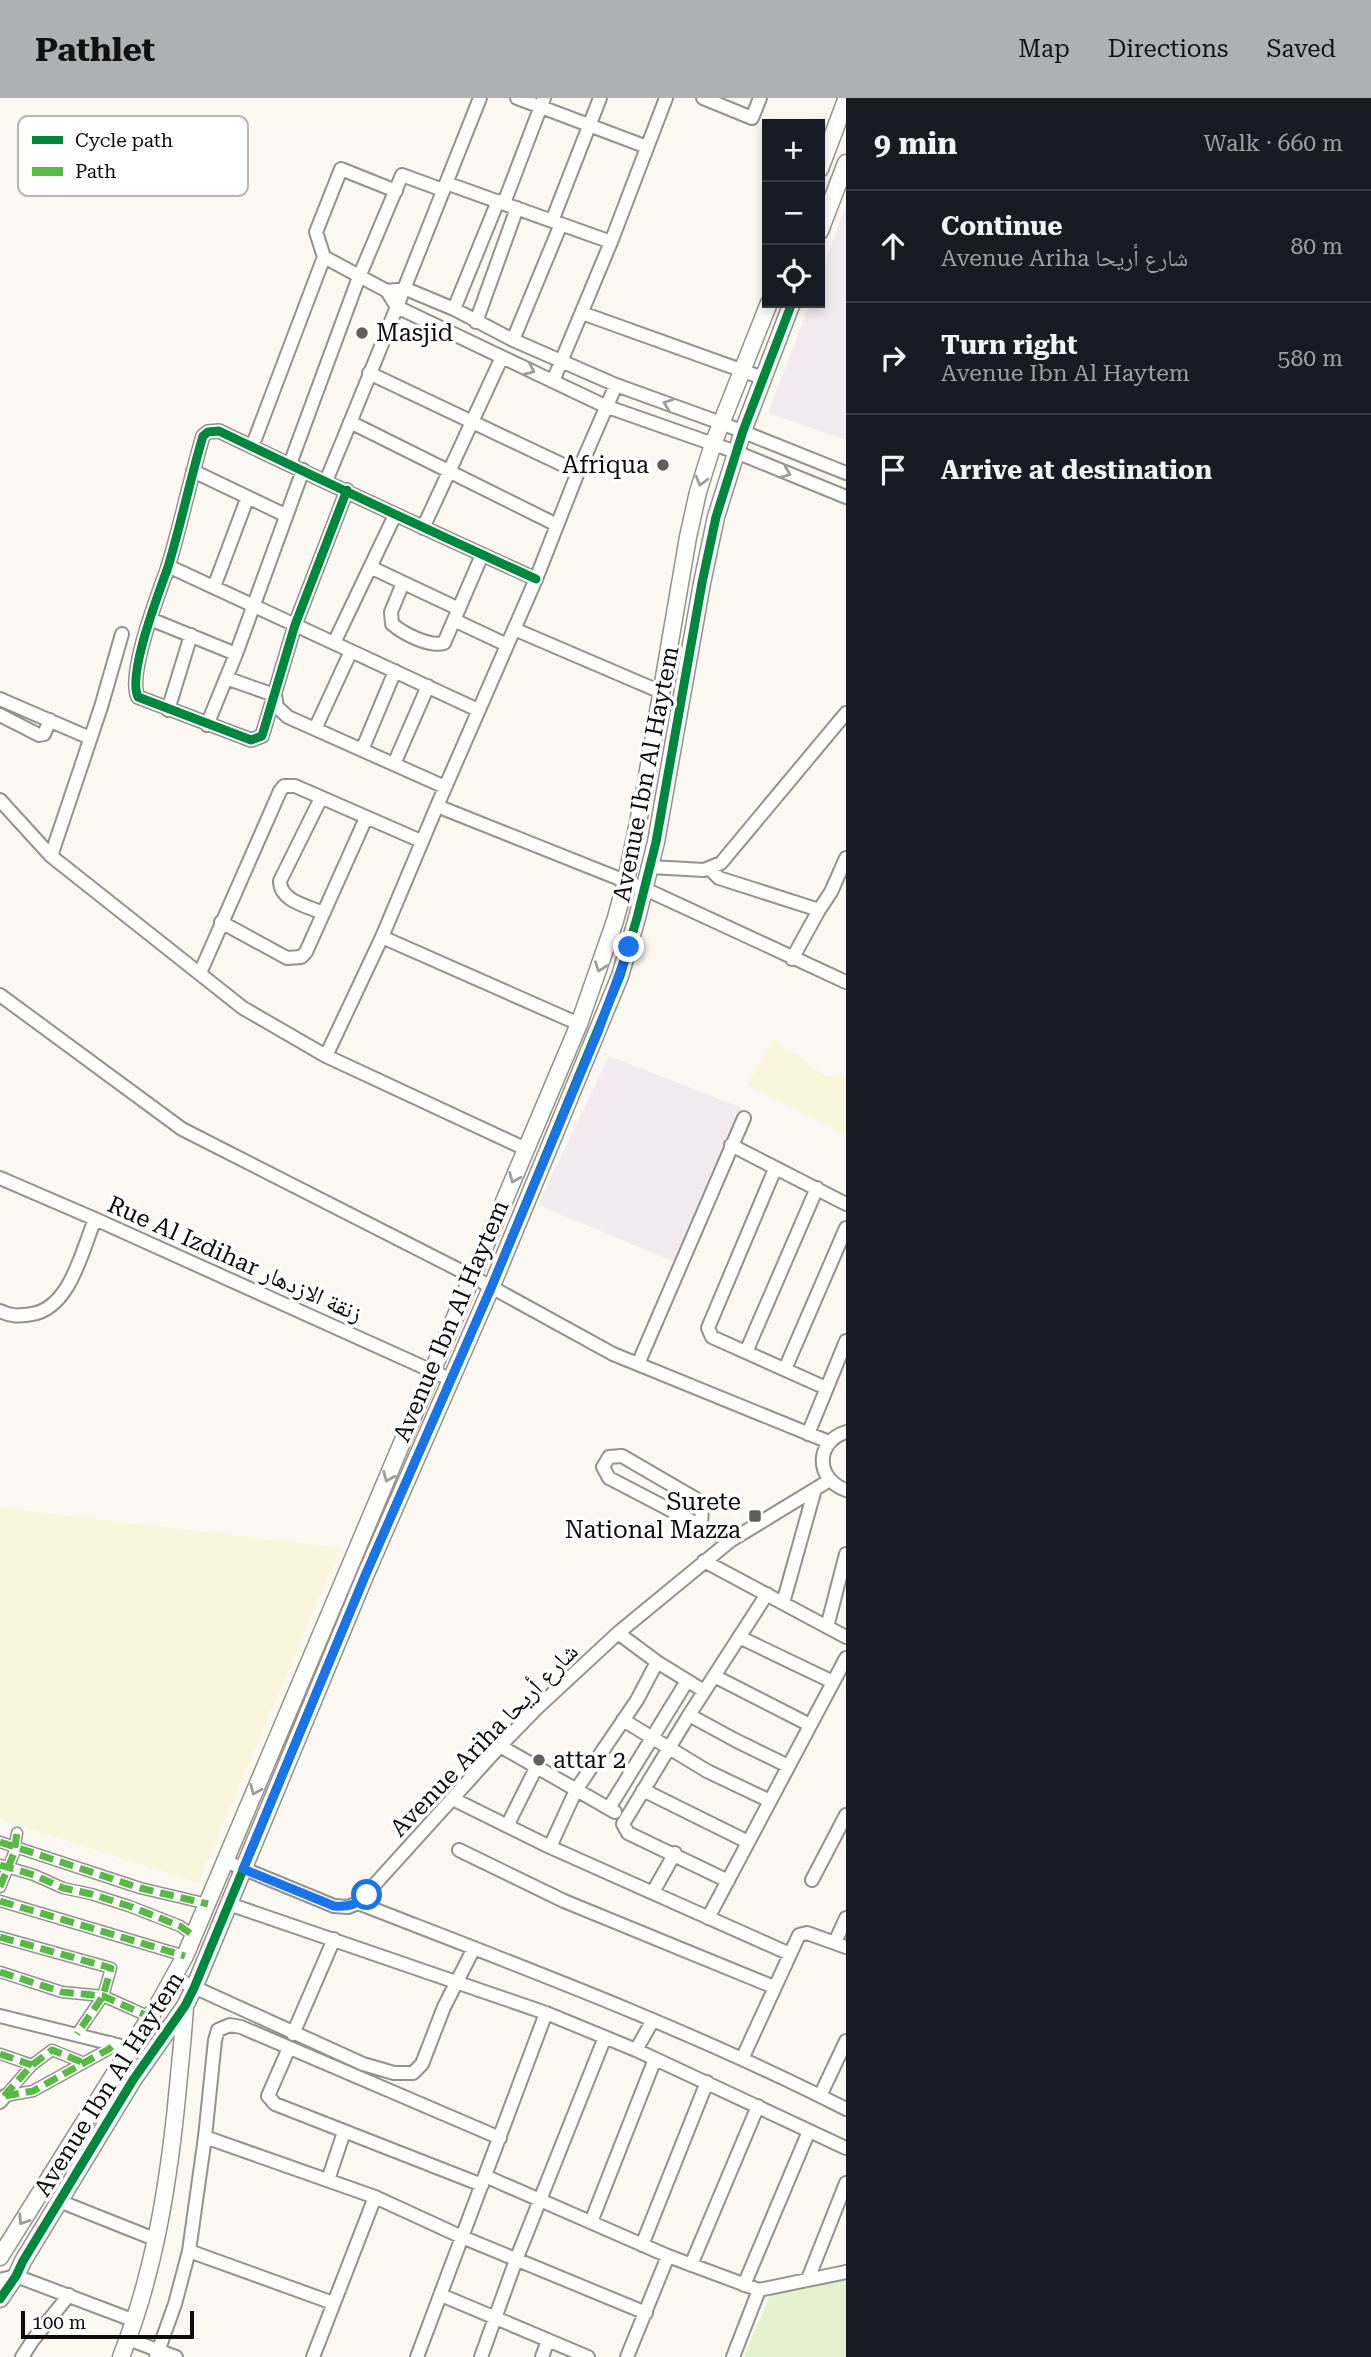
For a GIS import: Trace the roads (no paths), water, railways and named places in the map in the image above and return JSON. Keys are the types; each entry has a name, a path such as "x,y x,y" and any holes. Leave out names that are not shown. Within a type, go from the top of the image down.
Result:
{"street":[{"path":"326,481 406,289 481,98"},
{"path":"517,98 542,102 590,125 647,147"},
{"path":"513,340 600,98"},
{"path":"553,381 611,242 666,98"},
{"path":"703,98 752,118 760,98"},
{"path":"825,156 846,100"},
{"path":"454,309 542,102"},
{"path":"825,218 846,163"},
{"path":"252,447 324,257 316,232 341,169 396,191"},
{"path":"290,464 359,277 402,175 501,202 611,242"},
{"path":"476,322 517,208"},
{"path":"324,257 387,291 397,307 605,406 736,452 846,497"},
{"path":"387,291 406,289 616,385 743,431 846,473"},
{"name":"Avenue Ibn Al Haytem","path":"0,2257 174,1978 185,1956 579,1024 626,881 692,514 713,444 767,308"},
{"name":"Avenue Ibn Al Haytem","path":"0,2299 8,2278 23,2261 133,2080 185,2006 194,1988 365,1576 452,1380 609,1004 629,947 662,813 708,550 743,431 790,308"},
{"path":"582,313 763,378"},
{"path":"423,528 502,357"},
{"path":"369,373 578,472"},
{"path":"326,1056 382,937 616,385"},
{"path":"351,422 557,526"},
{"path":"347,490 295,625 262,736 258,740 207,725 138,697 135,684 150,619 168,566 203,436 208,432 219,431 347,490 395,515 536,579"},
{"path":"207,725 236,654 303,470"},
{"path":"193,471 285,515"},
{"path":"214,587 247,499"},
{"path":"334,643 395,515"},
{"path":"404,583 391,612 393,624 398,629 437,645 444,643 482,555"},
{"path":"168,566 478,710"},
{"path":"370,567 404,583 508,645"},
{"path":"150,619 236,654"},
{"path":"514,629 662,692"},
{"path":"51,856 122,634"},
{"path":"168,710 191,635"},
{"path":"315,729 351,651"},
{"path":"362,750 395,671"},
{"path":"226,678 274,695"},
{"path":"394,764 428,686"},
{"path":"274,695 280,712 445,786"},
{"path":"0,699 90,738"},
{"path":"650,867 710,869 725,859 846,713"},
{"path":"0,715 39,735 44,734 50,720"},
{"path":"200,973 284,786 290,785 421,841"},
{"path":"321,798 280,881 282,892 287,897 323,913"},
{"path":"0,800 51,856 243,1008 326,1056 526,1149"},
{"path":"438,806 645,889 846,982"},
{"path":"221,922 287,958 301,957 306,952 366,818"},
{"path":"792,959 831,892 846,858"},
{"path":"710,869 719,878 819,911"},
{"path":"382,937 579,1024"},
{"path":"0,995 182,1129 472,1277 613,1354 829,1442"},
{"path":"638,1364 744,1118"},
{"path":"731,1145 775,1170 846,1204"},
{"path":"775,1170 708,1328 712,1337 826,1388"},
{"name":"Rue Al Izdihar زنقة الازدهار","path":"0,1178 452,1380"},
{"path":"746,1352 817,1188"},
{"path":"0,1311 12,1317 39,1313 53,1306 69,1285 95,1219"},
{"path":"785,1369 846,1228"},
{"path":"808,1434 846,1341"},
{"path":"846,1432 829,1442 823,1457 825,1473 836,1486 846,1490"},
{"path":"701,1526 702,1508 696,1499 622,1456 609,1457 604,1467 609,1478 701,1526 730,1541"},
{"name":"Avenue Ariha شارع أريحا","path":"358,1903 500,1746 546,1699 618,1633 730,1541 830,1480"},
{"path":"783,1603 815,1489"},
{"path":"827,1627 846,1554"},
{"path":"704,1561 846,1637"},
{"path":"728,1881 675,1853 628,1833 623,1824 687,1717 767,1594"},
{"path":"618,1633 657,1662 704,1691"},
{"path":"739,1637 833,1682"},
{"path":"708,1918 846,1658"},
{"path":"550,1847 576,1790 623,1720 657,1662"},
{"path":"714,1676 810,1725"},
{"path":"608,1808 687,1681"},
{"path":"670,1709 788,1766"},
{"path":"623,1720 707,1771 770,1801"},
{"path":"500,1746 625,1817"},
{"path":"506,1826 536,1768"},
{"path":"643,1790 748,1842"},
{"path":"453,1798 550,1847 790,1954"},
{"path":"812,1880 846,1815"},
{"path":"0,1887 4,1866 15,1847 17,1833"},
{"path":"0,1842 140,1888 208,1904"},
{"path":"459,1850 564,1901 774,1987"},
{"path":"653,1892 675,1853"},
{"path":"225,1861 334,1906 348,1907 358,1903 474,1948 653,2020 846,2109"},
{"path":"4,1866 63,1888 129,1906 180,1926 194,1936"},
{"path":"0,1901 185,1956"},
{"path":"229,1904 546,2013 636,2050 846,2148"},
{"path":"742,2059 799,1935 804,1933 840,1945 846,1918"},
{"path":"0,1937 111,1968 103,1996 77,2034"},
{"path":"293,2034 334,1939"},
{"path":"174,1978 293,2034 383,2071 415,2073 422,2064 444,2007 474,1948"},
{"path":"0,1972 62,1992 103,1996 150,2017 166,2032 179,2075"},
{"path":"121,2357 135,2321 157,2241 167,2186 185,2006"},
{"path":"417,2357 546,2013"},
{"path":"0,2016 130,2048"},
{"path":"636,2050 653,2020"},
{"path":"157,2354 175,2304 188,2251 218,2030 230,2025 241,2027 500,2138"},
{"path":"481,2357 539,2200 605,2037"},
{"path":"820,2096 846,2041"},
{"path":"2,2098 33,2091 112,2047 111,2042"},
{"path":"289,2048 268,2096 271,2101 344,2132 539,2200 668,2256 759,2290 846,2272"},
{"path":"2,2098 32,2065 52,2050 84,2063"},
{"path":"0,2054 32,2065"},
{"path":"591,2222 655,2059"},
{"path":"642,2245 707,2082"},
{"path":"691,2265 758,2106"},
{"path":"744,2285 809,2131"},
{"path":"328,2180 344,2132"},
{"path":"205,2137 375,2197 462,2237 646,2313"},
{"path":"808,2279 846,2183"},
{"path":"313,2357 375,2197"},
{"path":"59,2201 157,2241"},
{"path":"188,2251 332,2303"},
{"path":"627,2357 668,2256"},
{"path":"8,2278 69,2295 135,2321"},
{"path":"733,2357 759,2290"},
{"path":"22,2357 69,2295"},
{"path":"441,2295 588,2357"},
{"path":"128,2339 157,2354 176,2357"},
{"path":"542,2357 548,2340"}],"place":[{"name":"Masjid","path":"362,333"},
{"name":"Afriqua","path":"663,465"},
{"name":"Surete National Mazza","path":"755,1516"},
{"name":"attar 2","path":"539,1760"}]}
